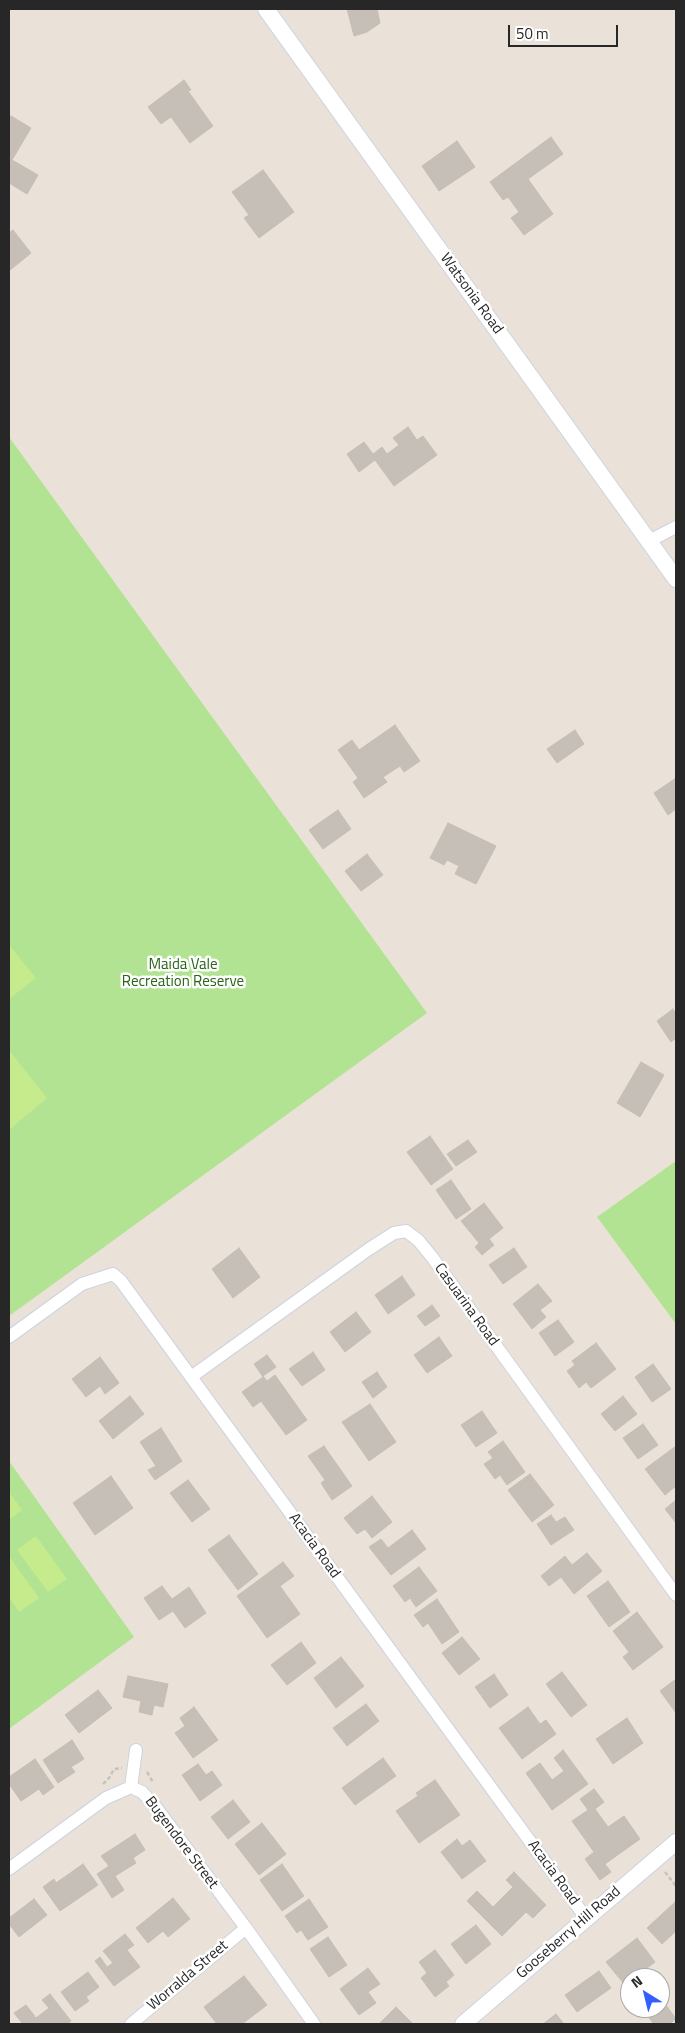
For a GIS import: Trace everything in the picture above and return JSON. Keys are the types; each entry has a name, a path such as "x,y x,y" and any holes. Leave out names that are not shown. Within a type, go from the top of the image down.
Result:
{"street":[{"name":"Watsonia Road","path":"266,9 676,578"},
{"path":"649,541 676,527"},
{"name":"Casuarina Road","path":"190,1377 369,1249 394,1233 406,1231 418,1240 432,1257 676,1595"},
{"name":"Acacia Road","path":"9,1337 82,1284 113,1274 121,1281 586,1918"},
{"path":"131,1787 136,1750"},
{"name":"Bugendore Street","path":"9,1869 106,1798 131,1787 142,1792 155,1806 246,1928 314,2024"},
{"name":"Gooseberry Hill Road","path":"472,2021 586,1918 676,1842"},
{"name":"Worralda Street","path":"131,2024 246,1928"}],"green space":[{"name":"Maida Vale Recreation Reserve","path":"9,437 427,1013 9,1316"},
{"path":"9,945 36,978 9,999"},
{"path":"9,1050 47,1098 9,1130"},
{"path":"676,1161 676,1324 597,1217"},
{"path":"9,1461 134,1637 9,1729"},
{"path":"9,1492 22,1510 9,1520"},
{"path":"36,1536 67,1579 48,1592 17,1550"},
{"path":"9,1556 39,1598 19,1612 9,1597"}],"building":[{"path":"347,9 377,9 380,23 367,32 354,36"},
{"path":"184,80 191,90 188,91 213,126 190,143 171,117 161,124 148,107"},
{"path":"11,116 31,128 12,160 38,175 27,194 9,183 9,120"},
{"path":"551,137 563,154 528,179 553,214 524,235 511,218 519,212 508,197 503,200 490,182"},
{"path":"457,141 475,167 439,191 422,166"},
{"path":"263,170 294,212 259,238 244,218 249,215 232,192"},
{"path":"13,230 31,253 9,271 9,233"},
{"path":"408,427 417,440 423,436 437,455 394,486 375,460 359,472 347,454 364,442 373,454 382,447 387,454 399,445 393,438"},
{"path":"395,725 420,761 404,772 400,766 383,777 387,782 364,798 353,782 358,778 338,750 352,740 359,750"},
{"path":"575,730 584,744 557,763 547,749"},
{"path":"676,778 676,809 668,815 654,793"},
{"path":"338,810 351,829 323,849 309,830"},
{"path":"448,823 496,846 476,884 455,874 459,866 447,860 444,865 430,858"},
{"path":"367,854 383,875 361,891 345,871"},
{"path":"673,1009 676,1014 676,1038 671,1042 657,1021"},
{"path":"641,1062 664,1075 640,1117 617,1103"},
{"path":"430,1136 453,1169 431,1185 407,1152"},
{"path":"468,1140 477,1152 456,1166 447,1154"},
{"path":"451,1180 471,1209 456,1219 436,1190"},
{"path":"484,1203 503,1228 489,1239 494,1245 482,1255 475,1247 479,1243 461,1221"},
{"path":"239,1248 260,1277 233,1298 212,1269"},
{"path":"514,1248 527,1267 503,1284 489,1265"},
{"path":"402,1276 415,1295 388,1314 375,1295"},
{"path":"538,1284 552,1301 540,1310 546,1317 532,1329 513,1304"},
{"path":"432,1305 440,1316 425,1326 417,1316"},
{"path":"356,1312 371,1332 345,1352 330,1332"},
{"path":"558,1320 574,1342 555,1356 539,1333"},
{"path":"439,1337 452,1356 427,1373 414,1355"},
{"path":"596,1343 616,1369 591,1388 586,1382 579,1388 567,1371 575,1365 572,1361"},
{"path":"313,1352 325,1370 302,1386 289,1369"},
{"path":"267,1355 276,1367 263,1376 267,1381 275,1375 307,1420 286,1435 261,1401 253,1407 242,1392 263,1377 254,1364"},
{"path":"100,1357 119,1383 105,1394 100,1386 86,1397 72,1379"},
{"path":"653,1364 671,1389 652,1402 635,1377"},
{"path":"377,1372 387,1387 373,1398 362,1382"},
{"path":"130,1396 144,1414 113,1439 99,1421"},
{"path":"623,1396 637,1414 615,1431 601,1414"},
{"path":"370,1404 396,1442 369,1461 342,1422"},
{"path":"482,1411 497,1433 476,1447 461,1425"},
{"path":"643,1424 658,1445 638,1459 623,1438"},
{"path":"161,1428 182,1461 155,1480 148,1470 156,1466 140,1442"},
{"path":"503,1441 525,1472 507,1485 500,1475 495,1479 484,1464 493,1458 488,1452"},
{"path":"324,1446 352,1486 332,1500 321,1483 325,1480 308,1456"},
{"path":"676,1446 676,1486 665,1495 645,1469"},
{"path":"530,1474 554,1505 532,1522 508,1490"},
{"path":"111,1476 133,1508 95,1535 73,1503"},
{"path":"188,1480 210,1509 192,1522 170,1493"},
{"path":"372,1496 392,1522 372,1538 365,1529 357,1534 344,1518"},
{"path":"676,1500 676,1523 665,1509"},
{"path":"551,1515 556,1522 565,1517 574,1530 551,1545 537,1524"},
{"path":"412,1530 426,1549 391,1575 369,1547 381,1539 388,1548"},
{"path":"229,1535 258,1574 238,1590 208,1550"},
{"path":"587,1553 602,1571 574,1594 561,1577 549,1586 541,1576 565,1556 572,1565"},
{"path":"283,1562 294,1576 280,1586 300,1614 267,1638 237,1596"},
{"path":"419,1567 437,1591 416,1607 410,1598 405,1602 393,1586"},
{"path":"608,1581 630,1612 609,1627 587,1596"},
{"path":"162,1586 172,1599 189,1587 206,1613 185,1628 173,1611 159,1620 144,1598"},
{"path":"437,1599 459,1632 442,1644 428,1623 423,1627 414,1615"},
{"path":"637,1612 663,1647 633,1670 623,1657 629,1652 613,1631"},
{"path":"462,1637 480,1659 459,1675 442,1653"},
{"path":"301,1642 316,1663 287,1685 271,1665"},
{"path":"341,1657 364,1686 336,1708 314,1678"},
{"path":"562,1672 587,1705 571,1717 546,1684"},
{"path":"494,1674 508,1695 490,1708 475,1687"},
{"path":"128,1676 168,1684 163,1707 154,1705 152,1715 139,1712 141,1701 123,1697"},
{"path":"676,1679 676,1713 660,1691"},
{"path":"98,1690 112,1708 79,1733 65,1715"},
{"path":"366,1704 379,1721 347,1746 333,1728"},
{"path":"194,1707 218,1740 193,1758 175,1733 185,1726 180,1718"},
{"path":"528,1707 540,1724 546,1720 556,1734 522,1759 499,1728"},
{"path":"627,1718 643,1743 613,1764 596,1739"},
{"path":"72,1740 84,1759 71,1767 75,1772 58,1783 43,1760"},
{"path":"563,1750 588,1784 552,1810 526,1773 540,1763 552,1780 564,1771 554,1758"},
{"path":"383,1758 396,1776 355,1805 342,1788"},
{"path":"35,1759 54,1787 43,1795 39,1789 21,1801 9,1784 9,1777"},
{"path":"198,1764 206,1775 212,1771 222,1785 200,1801 182,1775"},
{"path":"435,1780 460,1815 419,1843 396,1811 418,1796 416,1793"},
{"path":"594,1789 604,1802 595,1809 608,1827 624,1816 640,1839 605,1864 611,1872 600,1880 585,1859 594,1852 572,1821 588,1810 580,1799"},
{"path":"233,1800 250,1822 228,1839 211,1817"},
{"path":"262,1823 286,1854 259,1875 235,1844"},
{"path":"135,1834 145,1850 133,1858 136,1863 115,1876 124,1890 112,1898 97,1874 109,1866 101,1856"},
{"path":"457,1839 462,1846 470,1840 486,1861 462,1879 441,1852"},
{"path":"83,1864 98,1885 60,1911 43,1887 54,1879 56,1883"},
{"path":"282,1864 304,1896 282,1911 260,1880"},
{"path":"514,1872 546,1905 533,1918 526,1912 502,1936 467,1901 477,1891 493,1907 513,1887 506,1880"},
{"path":"173,1898 190,1919 168,1937 163,1931 148,1943 136,1928"},
{"path":"34,1899 47,1915 19,1937 9,1924 9,1918"},
{"path":"309,1899 328,1927 308,1940 301,1930 297,1933 285,1916"},
{"path":"675,1902 676,1931 662,1944 647,1928"},
{"path":"476,1925 491,1944 466,1964 451,1944"},
{"path":"125,1934 134,1945 127,1950 140,1967 114,1986 95,1961 100,1957 107,1967 113,1963 103,1951"},
{"path":"328,1937 347,1965 329,1977 310,1949"},
{"path":"637,1938 655,1962 647,1968 620,1968 620,1979 606,1962"},
{"path":"435,1950 454,1975 446,1982 449,1986 435,1997 421,1978 427,1973 419,1962"},
{"path":"368,1968 380,1984 368,1992 376,2003 359,2015 340,1989"},
{"path":"599,1971 611,1988 577,2012 565,1995"},
{"path":"88,1972 99,1987 86,1997 89,2001 75,2011 61,1992"},
{"path":"244,1976 267,2005 242,2024 217,2024 204,2007"},
{"path":"50,1994 71,2021 67,2024 23,2024 14,2013 26,2005 36,2018 49,2008 42,2000"},
{"path":"396,2007 413,2024 379,2024"},
{"path":"670,2011 676,2019 669,2024 654,2024 649,2018 670,2018"},
{"path":"556,2014 564,2024 543,2024"}]}
